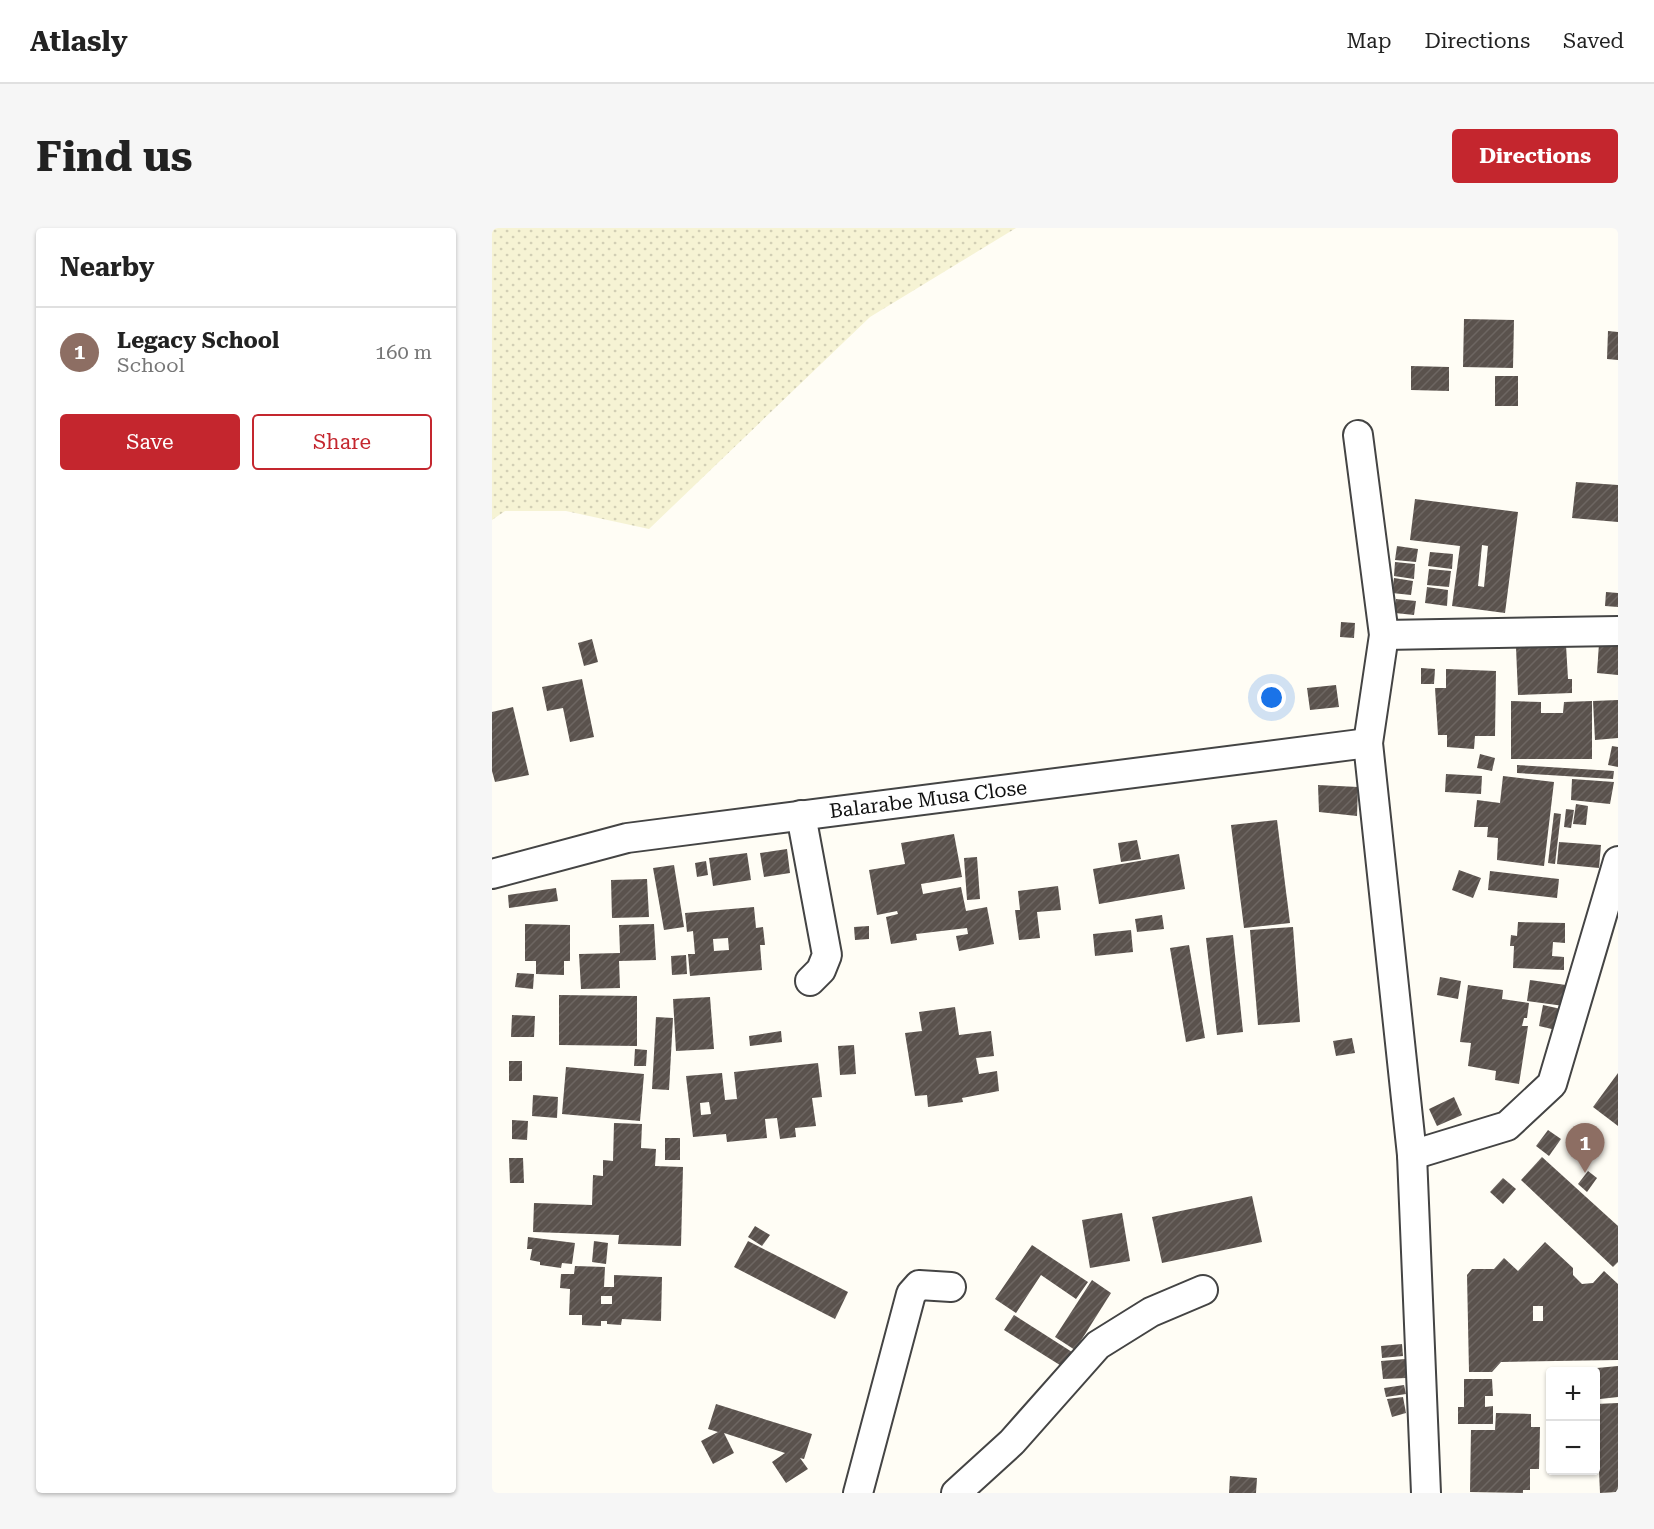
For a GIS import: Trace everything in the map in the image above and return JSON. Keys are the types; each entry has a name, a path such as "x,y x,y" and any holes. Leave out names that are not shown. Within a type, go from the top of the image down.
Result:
{"street":[{"path":"1358,435 1384,635 1368,743 1412,1155 1426,1493"},
{"path":"1384,635 1618,631"},
{"name":"Balarabe Musa Close","path":"492,874 627,838 1368,743"},
{"path":"801,815 827,955 822,970 810,981"},
{"path":"1412,1155 1507,1126 1552,1084 1618,861"},
{"path":"858,1493 911,1294 919,1285 951,1287"},
{"path":"956,1493 1012,1442 1098,1345 1151,1312 1203,1290"}],"shaded area":[{"path":"492,228 1016,228 870,317 649,529 566,511 505,511 492,520"}],"building":[{"path":"1464,319 1514,320 1513,368 1463,367"},
{"path":"1608,331 1618,332 1618,360 1607,359"},
{"path":"1411,366 1449,367 1449,391 1411,390"},
{"path":"1495,376 1518,376 1518,406 1495,406"},
{"path":"1576,482 1618,485 1618,522 1572,518"},
{"path":"1415,499 1518,512 1505,613 1452,606 1460,546 1410,540","holes":["1482,545 1488,546 1484,587 1478,586"]},
{"path":"1397,546 1418,549 1416,562 1395,560"},
{"path":"1430,552 1453,554 1452,569 1428,566"},
{"path":"1395,562 1415,564 1414,579 1394,576"},
{"path":"1429,569 1451,571 1449,587 1427,585"},
{"path":"1394,578 1413,581 1411,595 1392,593"},
{"path":"1427,587 1448,590 1447,606 1425,603"},
{"path":"1606,592 1618,593 1618,607 1605,606"},
{"path":"1396,599 1416,601 1414,615 1395,613"},
{"path":"1341,622 1355,623 1354,638 1340,637"},
{"path":"592,639 598,662 584,666 578,643"},
{"path":"1599,643 1618,645 1618,675 1597,673"},
{"path":"1566,645 1568,679 1572,679 1572,693 1518,695 1516,647"},
{"path":"1421,668 1435,669 1434,684 1421,684"},
{"path":"1446,669 1496,671 1495,736 1475,736 1474,749 1447,747 1447,735 1438,735 1435,688 1446,688"},
{"path":"582,679 594,737 570,742 563,708 547,711 542,687"},
{"path":"1336,685 1339,707 1310,710 1307,688"},
{"path":"1618,700 1618,738 1595,740 1593,701"},
{"path":"1511,701 1541,702 1541,713 1563,713 1564,702 1592,701 1592,759 1511,759"},
{"path":"513,707 529,775 495,782 492,771 492,712"},
{"path":"1612,746 1618,747 1618,767 1608,765"},
{"path":"1480,754 1495,758 1492,771 1477,768"},
{"path":"1517,765 1614,771 1613,779 1517,773"},
{"path":"1446,774 1482,776 1481,794 1445,792"},
{"path":"1503,776 1554,782 1544,866 1497,860 1498,838 1487,837 1488,827 1474,827 1477,800 1500,803"},
{"path":"1572,779 1614,782 1610,804 1571,800"},
{"path":"1318,785 1358,787 1357,816 1319,812"},
{"path":"1576,804 1588,806 1586,825 1573,824"},
{"path":"1566,809 1574,810 1571,828 1564,827"},
{"path":"1554,813 1561,814 1555,864 1548,863"},
{"path":"1277,820 1290,923 1244,928 1231,825"},
{"path":"954,834 962,877 921,884 923,894 961,887 966,911 987,907 994,944 959,951 956,936 968,934 967,928 916,934 917,940 891,944 886,917 898,914 897,911 877,915 869,870 905,864 901,843"},
{"path":"1137,840 1141,859 1121,862 1118,843"},
{"path":"1559,842 1601,845 1599,868 1557,864"},
{"path":"787,849 790,873 764,877 760,853"},
{"path":"747,853 751,880 713,886 709,858"},
{"path":"1179,854 1185,889 1099,904 1093,869"},
{"path":"977,857 980,899 967,900 964,858"},
{"path":"706,861 708,875 697,877 695,863"},
{"path":"674,865 684,927 664,930 653,868"},
{"path":"1459,870 1481,878 1473,898 1452,890"},
{"path":"1490,871 1559,879 1557,898 1488,890"},
{"path":"647,879 649,917 612,918 611,880"},
{"path":"1058,886 1061,910 1037,912 1040,938 1019,940 1015,910 1020,910 1018,891"},
{"path":"556,888 558,901 509,908 508,895"},
{"path":"754,907 756,928 763,927 765,945 760,945 762,970 690,976 688,954 695,954 693,931 687,932 685,913","holes":["728,938 729,950 714,951 713,939"]},
{"path":"1162,915 1164,929 1137,932 1135,919"},
{"path":"1518,922 1565,923 1565,943 1553,942 1552,956 1564,957 1564,970 1513,968 1514,946 1510,946 1511,935 1517,936"},
{"path":"525,924 570,925 570,961 564,961 564,975 536,974 536,961 525,961"},
{"path":"654,924 656,960 619,961 620,988 581,989 579,954 620,953 619,925"},
{"path":"869,926 869,939 855,940 854,927"},
{"path":"1293,927 1300,1022 1258,1025 1250,930"},
{"path":"1131,930 1133,952 1095,956 1093,934"},
{"path":"1233,935 1243,1032 1217,1035 1206,938"},
{"path":"1189,945 1205,1038 1186,1042 1170,948"},
{"path":"686,955 687,974 672,975 671,956"},
{"path":"517,973 534,974 533,989 515,987"},
{"path":"1440,977 1461,981 1458,999 1437,995"},
{"path":"1530,980 1566,985 1564,1006 1527,1001"},
{"path":"1468,985 1503,990 1502,999 1529,1003 1527,1018 1524,1018 1522,1026 1528,1026 1519,1084 1495,1080 1496,1071 1468,1066 1471,1043 1460,1042"},
{"path":"559,995 637,996 637,1046 559,1045"},
{"path":"710,997 714,1049 676,1051 673,999"},
{"path":"1543,1005 1561,1009 1556,1030 1539,1026"},
{"path":"955,1007 959,1035 991,1031 994,1056 976,1058 979,1074 997,1071 999,1091 962,1098 963,1102 928,1107 927,1095 915,1096 905,1033 922,1031 919,1012"},
{"path":"512,1015 535,1016 534,1037 511,1037"},
{"path":"656,1017 673,1018 669,1090 652,1089"},
{"path":"781,1031 782,1042 750,1046 749,1036"},
{"path":"1352,1038 1355,1053 1336,1056 1333,1041"},
{"path":"854,1045 856,1074 840,1075 838,1046"},
{"path":"635,1049 647,1050 646,1066 634,1066"},
{"path":"509,1061 522,1061 522,1081 509,1081"},
{"path":"818,1063 822,1097 812,1098 816,1126 795,1128 796,1137 780,1139 777,1118 765,1119 767,1138 727,1142 726,1134 693,1137 686,1076 722,1073 725,1100 737,1099 734,1072","holes":["709,1102 711,1114 701,1115 700,1103"]},
{"path":"566,1067 644,1074 640,1121 562,1114"},
{"path":"1618,1073 1618,1126 1593,1107"},
{"path":"533,1095 558,1097 557,1118 532,1116"},
{"path":"1454,1097 1462,1115 1437,1126 1429,1109"},
{"path":"512,1120 528,1121 527,1140 512,1139"},
{"path":"614,1123 642,1124 641,1148 656,1149 655,1166 683,1167 681,1246 618,1244 619,1235 533,1232 534,1203 592,1205 593,1175 603,1176 603,1160 613,1161"},
{"path":"1548,1130 1561,1139 1549,1156 1536,1146"},
{"path":"665,1138 680,1138 680,1160 665,1160"},
{"path":"1542,1157 1618,1226 1618,1262 1613,1267 1521,1180"},
{"path":"509,1158 523,1158 524,1183 510,1183"},
{"path":"1588,1171 1597,1178 1587,1192 1578,1184"},
{"path":"1503,1178 1516,1189 1503,1204 1490,1192"},
{"path":"1252,1196 1262,1242 1162,1263 1152,1217"},
{"path":"1122,1213 1130,1261 1090,1268 1082,1220"},
{"path":"755,1226 770,1235 762,1246 748,1237"},
{"path":"528,1237 575,1243 572,1264 562,1263 561,1268 540,1265 540,1262 530,1260 532,1249 527,1249"},
{"path":"594,1241 608,1243 606,1264 592,1262"},
{"path":"748,1241 848,1292 835,1319 734,1267"},
{"path":"1545,1242 1573,1268 1573,1275 1582,1284 1593,1283 1604,1271 1618,1284 1618,1360 1501,1362 1492,1372 1469,1372 1467,1275 1472,1269 1494,1269 1504,1258 1518,1271","holes":["1533,1306 1543,1306 1543,1321 1533,1321"]},
{"path":"1032,1245 1088,1282 1076,1299 1041,1275 1016,1313 995,1299"},
{"path":"575,1266 605,1267 604,1287 614,1287 614,1275 662,1277 661,1321 622,1319 621,1325 601,1321 601,1326 582,1325 582,1315 569,1315 570,1289 560,1288 561,1274 574,1274","holes":["601,1296 612,1296 612,1304 601,1304"]},
{"path":"1092,1280 1111,1293 1075,1350 1055,1337"},
{"path":"1014,1315 1072,1352 1063,1367 1004,1330"},
{"path":"1402,1344 1403,1356 1382,1358 1381,1346"},
{"path":"1405,1359 1406,1378 1383,1379 1381,1361"},
{"path":"1618,1366 1618,1397 1600,1399 1600,1368"},
{"path":"1464,1379 1492,1379 1493,1396 1485,1396 1485,1407 1493,1406 1493,1424 1458,1424 1458,1407 1464,1407"},
{"path":"1404,1385 1406,1394 1386,1397 1384,1388"},
{"path":"1403,1397 1406,1413 1392,1417 1387,1399"},
{"path":"1618,1403 1618,1492 1600,1493 1600,1404"},
{"path":"716,1404 812,1434 804,1459 800,1458 808,1469 786,1483 772,1462 785,1453 724,1433 734,1453 713,1464 701,1441 718,1432 708,1429"},
{"path":"1496,1413 1531,1414 1531,1427 1540,1427 1539,1469 1530,1469 1530,1490 1523,1490 1523,1493 1470,1492 1471,1430 1495,1430"},
{"path":"1230,1476 1257,1478 1256,1493 1229,1493"}],"place":[{"name":"Legacy School","path":"1585,1173"}]}
